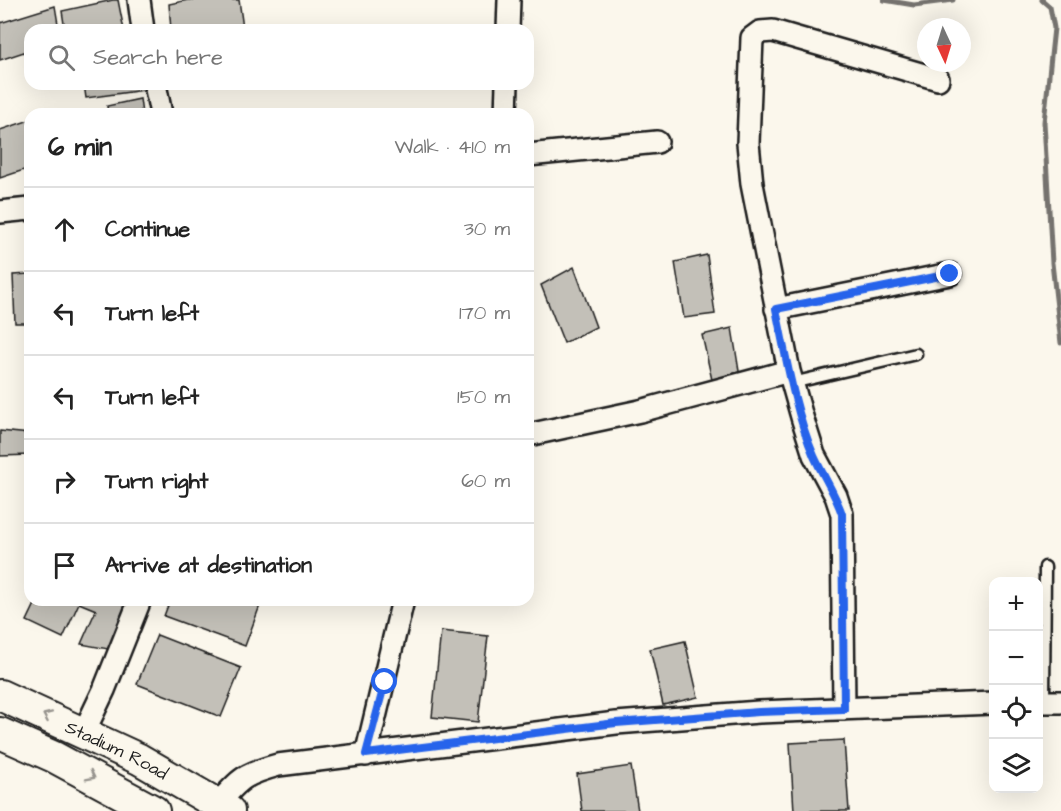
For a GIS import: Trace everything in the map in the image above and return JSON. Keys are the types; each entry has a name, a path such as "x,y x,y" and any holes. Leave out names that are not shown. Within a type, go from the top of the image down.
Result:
{"main road":[{"name":"Stadium Road","path":"0,695 139,759 224,807"},
{"name":"Stadium Road","path":"0,733 54,757 154,811"}],"street":[{"path":"139,0 142,24"},
{"path":"508,24 509,0"},
{"path":"844,709 842,514 836,496 814,455 791,377 752,184 748,143 752,38 767,30 773,31 938,79"},
{"path":"156,90 160,108"},
{"path":"506,108 507,90"},
{"path":"534,153 657,142"},
{"path":"0,212 24,210"},
{"path":"776,309 950,274"},
{"path":"534,434 791,377"},
{"path":"84,732 104,690 138,606"},
{"path":"366,754 402,606"},
{"path":"224,807 237,782 252,772 278,765 616,723 759,712 989,703"}],"lane":[{"path":"791,377 916,354"},
{"path":"1045,567 1048,702"}],"building":[{"path":"118,0 123,24 64,24 62,11"},
{"path":"188,0 239,0 242,24 171,24 169,4"},
{"path":"55,6 58,24 24,24 24,52 0,60 0,23"},
{"path":"85,90 144,90 86,98"},
{"path":"140,99 141,108 107,108 107,106"},
{"path":"24,122 24,170 0,178 0,130"},
{"path":"707,255 715,314 684,318 675,262"},
{"path":"574,267 596,327 564,343 541,285"},
{"path":"24,274 24,323 15,323 13,275"},
{"path":"732,328 740,377 712,380 702,335"},
{"path":"0,431 24,433 24,455 0,456"},
{"path":"34,606 78,606 63,638 27,621"},
{"path":"86,606 127,606 108,649 81,644 96,610"},
{"path":"168,606 260,606 245,646 164,616"},
{"path":"441,631 488,636 478,722 432,717"},
{"path":"157,635 241,668 221,717 137,684"},
{"path":"685,641 698,697 663,705 650,649"},
{"path":"844,740 849,811 794,811 790,743"},
{"path":"631,766 638,811 582,811 577,774"}],"waterway":[{"path":"884,0 914,5 953,0"},
{"path":"1042,0 1050,7 1054,28 1044,122 1052,263 1061,343"}],"route":[{"path":"385,682 366,754 616,723 759,712 844,709 842,514 836,496 814,455 789,371 776,309 950,274"}]}
